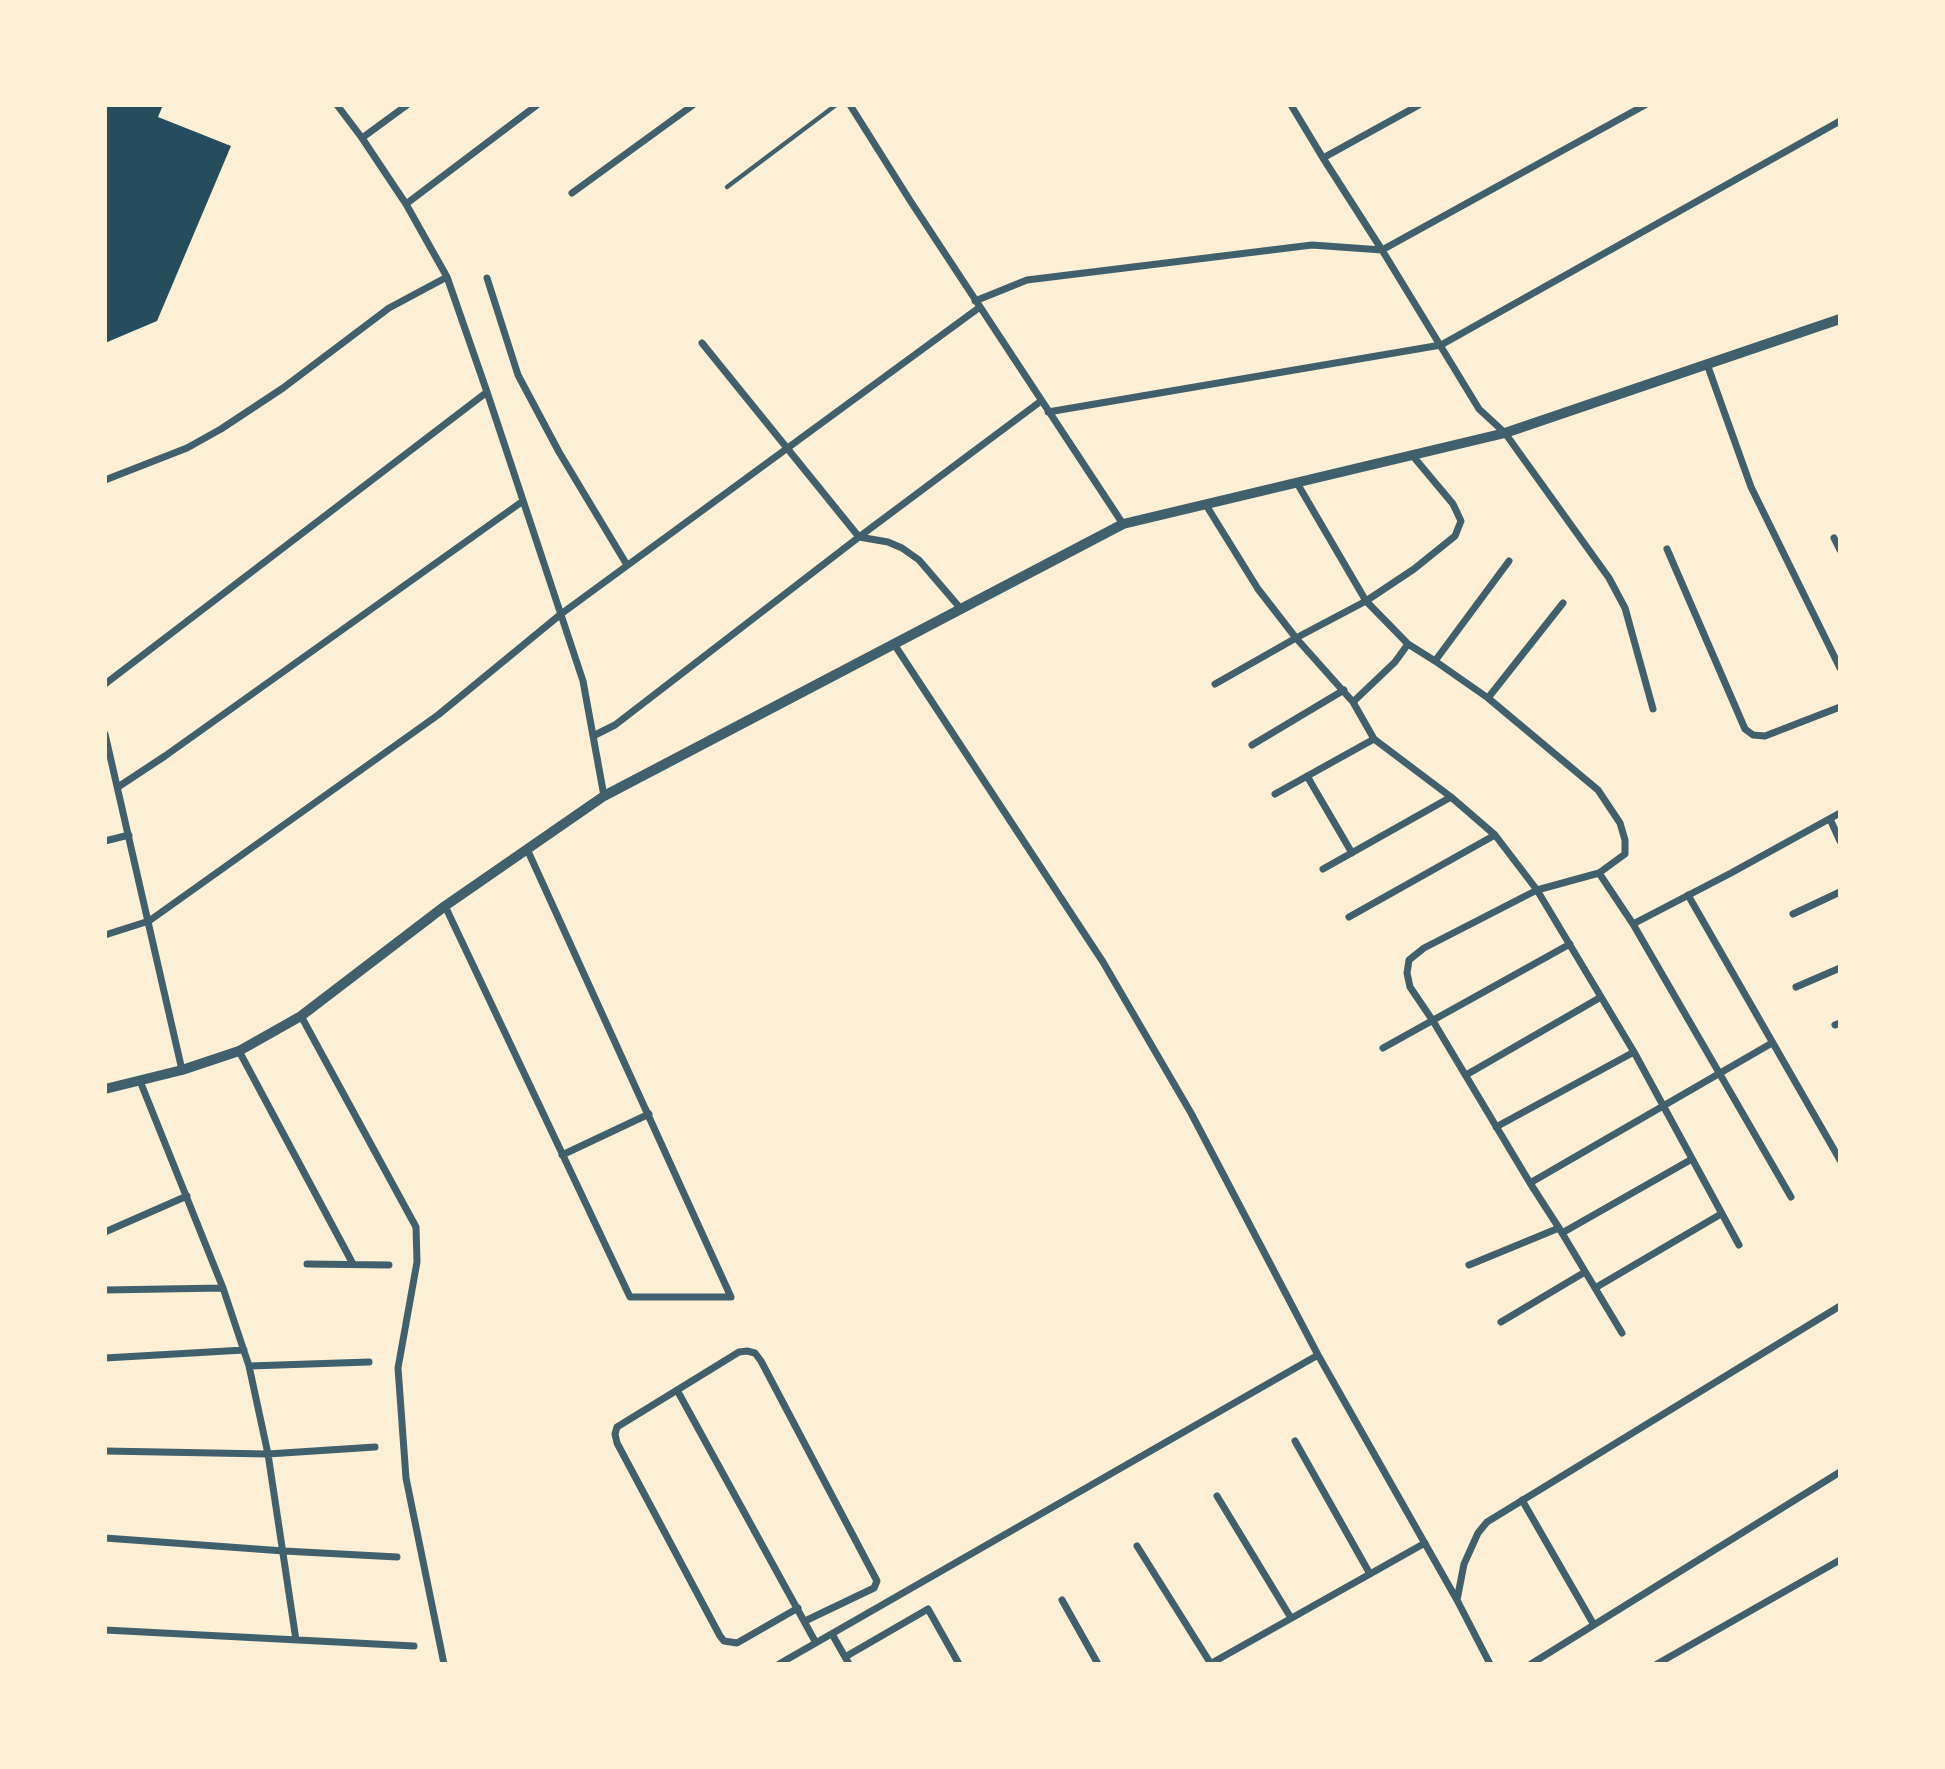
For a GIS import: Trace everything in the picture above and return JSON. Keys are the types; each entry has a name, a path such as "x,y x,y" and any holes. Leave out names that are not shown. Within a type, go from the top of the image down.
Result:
{"street":[{"path":"337,105 406,204 447,277 583,681 604,796"},
{"path":"362,138 407,105"},
{"path":"406,204 537,105"},
{"path":"572,193 693,105"},
{"path":"1291,105 1479,409 1505,433 1609,578 1625,608 1653,709"},
{"path":"1323,158 1419,105"},
{"path":"105,935 149,921 438,715 561,614 977,304 1027,280 1312,245 1382,250 1645,105"},
{"path":"853,106 977,304 1123,524"},
{"path":"1048,412 1441,345 1840,121"},
{"path":"105,480 187,448 221,429 283,388 389,308 447,277"},
{"path":"487,278 518,374 559,452 628,565"},
{"path":"105,1089 181,1070 239,1051 302,1016 445,906 604,796 1123,524 1505,433 1840,319"},
{"path":"702,343 859,537 887,542 911,554 961,609"},
{"path":"1707,363 1751,487 1840,668"},
{"path":"105,684 487,392"},
{"path":"593,736 615,725 1041,401"},
{"path":"1215,684 1366,601 1414,569 1455,536 1461,521 1452,504 1412,455"},
{"path":"1297,483 1366,601 1408,644 1488,698 1598,790 1620,823 1625,840 1625,854 1599,873 1537,890 1424,948 1409,960 1407,973 1410,987 1622,1333"},
{"path":"118,787 523,501"},
{"path":"1206,505 1258,589 1296,638 1344,690 1374,739 1451,797 1495,835 1537,890 1634,1052 1739,1245"},
{"path":"1834,538 1840,550"},
{"path":"1667,549 1745,729 1753,735 1765,736 1840,707"},
{"path":"1435,660 1509,561"},
{"path":"1488,698 1563,603"},
{"path":"894,644 1103,962 1191,1113 1318,1355 1457,1600 1490,1664"},
{"path":"1353,702 1395,662 1408,644"},
{"path":"1252,745 1344,690"},
{"path":"105,734 181,1070"},
{"path":"1275,794 1374,739"},
{"path":"1307,776 1352,853"},
{"path":"1323,869 1451,797"},
{"path":"1633,924 1840,813"},
{"path":"1830,819 1840,841"},
{"path":"105,841 129,835"},
{"path":"1349,917 1495,835"},
{"path":"445,906 631,1297 731,1297 527,849"},
{"path":"1599,873 1633,924 1791,1197"},
{"path":"1793,914 1840,892"},
{"path":"1688,895 1840,1160"},
{"path":"1383,1048 1570,944"},
{"path":"1796,987 1840,968"},
{"path":"1466,1075 1601,997"},
{"path":"302,1016 416,1227 417,1262 398,1368 407,1478 443,1664"},
{"path":"1530,1183 1772,1043"},
{"path":"239,1051 353,1264"},
{"path":"1496,1127 1634,1052"},
{"path":"140,1081 223,1288 249,1366 268,1454 296,1640"},
{"path":"562,1155 649,1114"},
{"path":"1469,1265 1561,1230 1692,1159"},
{"path":"105,1232 187,1196"},
{"path":"1595,1288 1721,1214"},
{"path":"307,1264 389,1265"},
{"path":"1501,1322 1586,1272"},
{"path":"105,1290 223,1288"},
{"path":"1457,1600 1464,1564 1478,1533 1487,1522 1840,1306"},
{"path":"105,1358 244,1350"},
{"path":"798,1608 737,1643 724,1641 617,1443 617,1427 739,1352 755,1353 761,1361 877,1581 874,1588 805,1621"},
{"path":"779,1664 1318,1355"},
{"path":"249,1366 369,1362"},
{"path":"677,1390 816,1643"},
{"path":"1295,1441 1370,1574"},
{"path":"105,1451 268,1454 375,1447"},
{"path":"1531,1664 1840,1472"},
{"path":"1217,1496 1291,1618"},
{"path":"1522,1500 1594,1625"},
{"path":"105,1538 397,1557"},
{"path":"1137,1546 1210,1664 1425,1543"},
{"path":"1657,1664 1840,1560"},
{"path":"1062,1600 1098,1664"},
{"path":"832,1634 847,1660 928,1609 958,1664"},
{"path":"105,1630 414,1646"}],"lane":[{"path":"727,187 836,105"}],"building":[{"path":"105,105 163,105 158,117 231,146 157,321 105,343"}]}
